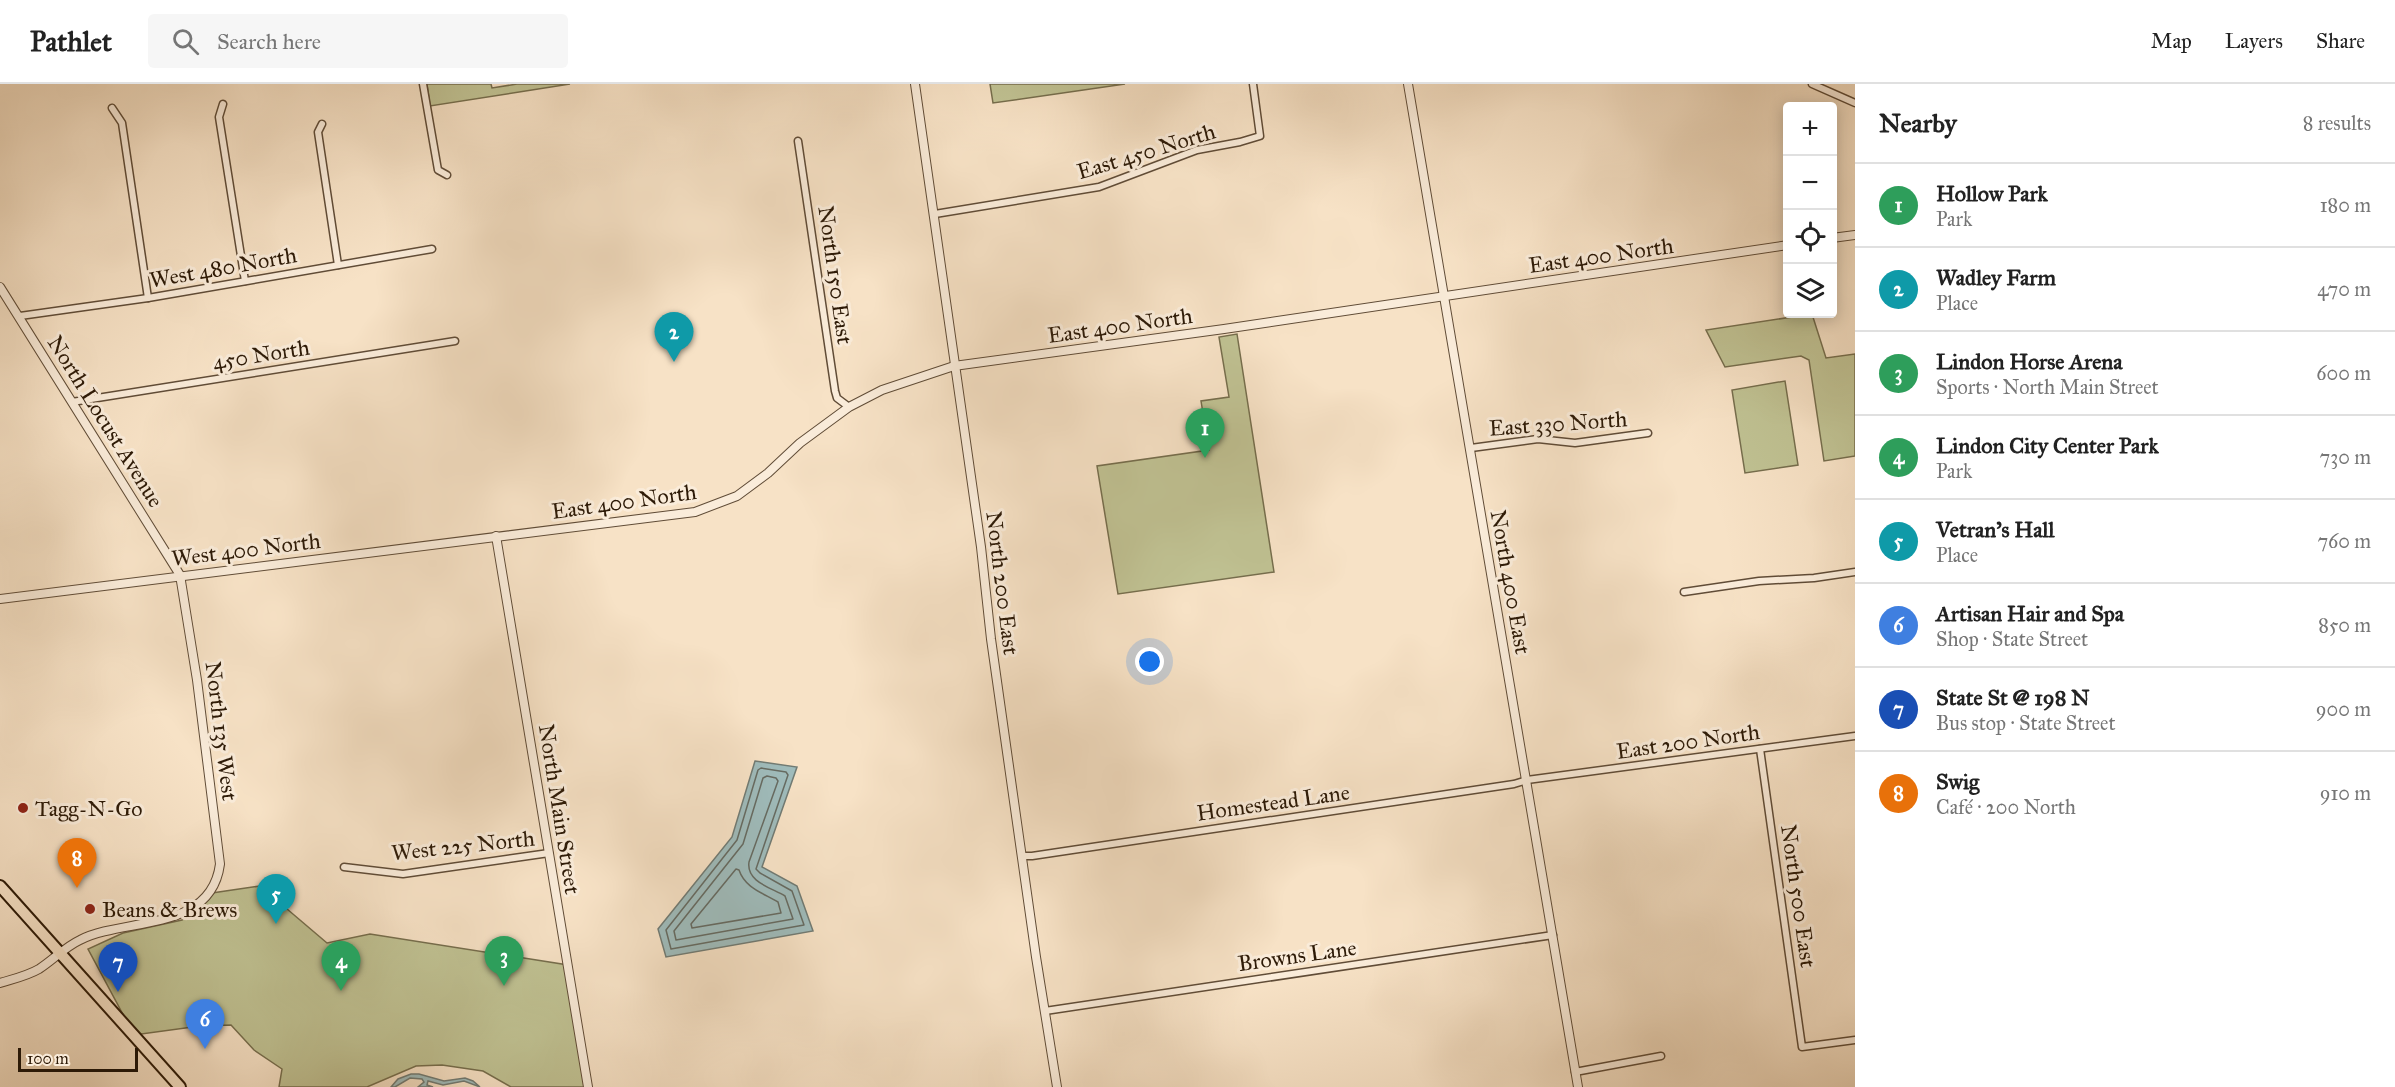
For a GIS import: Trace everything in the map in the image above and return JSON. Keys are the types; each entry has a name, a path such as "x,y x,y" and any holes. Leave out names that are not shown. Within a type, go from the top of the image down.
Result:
{"main road":[{"path":"0,886 180,1087"}],"street":[{"path":"423,84 438,170 447,175"},
{"name":"North 200 East","path":"915,84 1057,1087"},
{"name":"East 450 North","path":"934,214 1099,187 1197,150 1240,142 1260,135 1253,84"},
{"name":"North 400 East","path":"1408,84 1578,1087"},
{"path":"1812,84 1855,103"},
{"path":"223,104 219,117 245,281"},
{"path":"112,108 122,123 148,298"},
{"path":"322,124 318,132 338,265"},
{"name":"North 150 East","path":"798,141 835,391 837,398 849,408"},
{"path":"1837,237 1855,235"},
{"name":"East 400 North","path":"496,536 695,512 737,496 768,473 800,443 849,408 882,390 954,366 1443,297 1783,246"},
{"name":"West 480 North","path":"20,316 148,298 432,249"},
{"name":"North Locust Avenue","path":"0,286 180,575"},
{"name":"450 North","path":"72,402 456,341"},
{"name":"East 330 North","path":"1470,448 1538,440 1575,443 1648,433"},
{"name":"West 400 North","path":"0,599 496,536"},
{"name":"North Main Street","path":"496,536 588,1087"},
{"path":"1684,592 1759,581 1814,578 1855,572"},
{"name":"North 135 West","path":"59,953 81,939 178,916 196,905 210,890 219,871 219,851 197,680 180,575"},
{"name":"East 200 North","path":"1527,780 1855,736"},
{"name":"North 500 East","path":"1760,749 1802,1047 1855,1040"},
{"name":"Homestead Lane","path":"1023,856 1491,788 1527,780"},
{"name":"West 225 North","path":"344,867 403,874 549,853"},
{"name":"Browns Lane","path":"1046,1011 1553,935"},
{"path":"0,982 40,968 59,953"},
{"path":"1575,1072 1661,1056"}],"green space":[{"path":"427,84 491,84 492,88 517,84 570,84 430,106"},
{"path":"990,84 1125,84 993,103"},
{"path":"1786,318 1813,318 1826,358 1855,354 1855,456 1824,461 1809,360 1801,356 1725,367 1706,330"},
{"path":"1237,334 1274,572 1118,594 1097,466 1209,450 1201,401 1229,397 1219,337"},
{"path":"1785,381 1798,465 1745,473 1732,390"},
{"path":"260,886 327,943 370,934 568,965 588,1087 511,1087 483,1071 442,1065 416,1066 367,1087 279,1087 282,1069 254,1050 231,1025 200,1026 134,1035 88,949 123,933 182,920 197,910 212,893"}],"water":[{"path":"755,761 797,767 762,867 797,886 813,931 666,957 658,929 732,837"},
{"path":"411,1074 444,1081 465,1078 480,1087 464,1081 443,1085 428,1081 427,1085 433,1087 418,1087 424,1082 422,1079 410,1078 391,1087 398,1079"}],"place":[{"name":"Wadley Farm","path":"674,362"},
{"name":"Hollow Park","path":"1205,458"},
{"name":"Tagg-N-Go","path":"23,808"},
{"name":"Swig","path":"77,888"},
{"name":"Beans & Brews","path":"90,909"},
{"name":"Vetran's Hall","path":"276,924"},
{"name":"Lindon Horse Arena","path":"504,986"},
{"name":"Lindon City Center Park","path":"341,991"},
{"name":"State St @ 198 N","path":"118,992"},
{"name":"Artisan Hair and Spa","path":"205,1049"}]}
